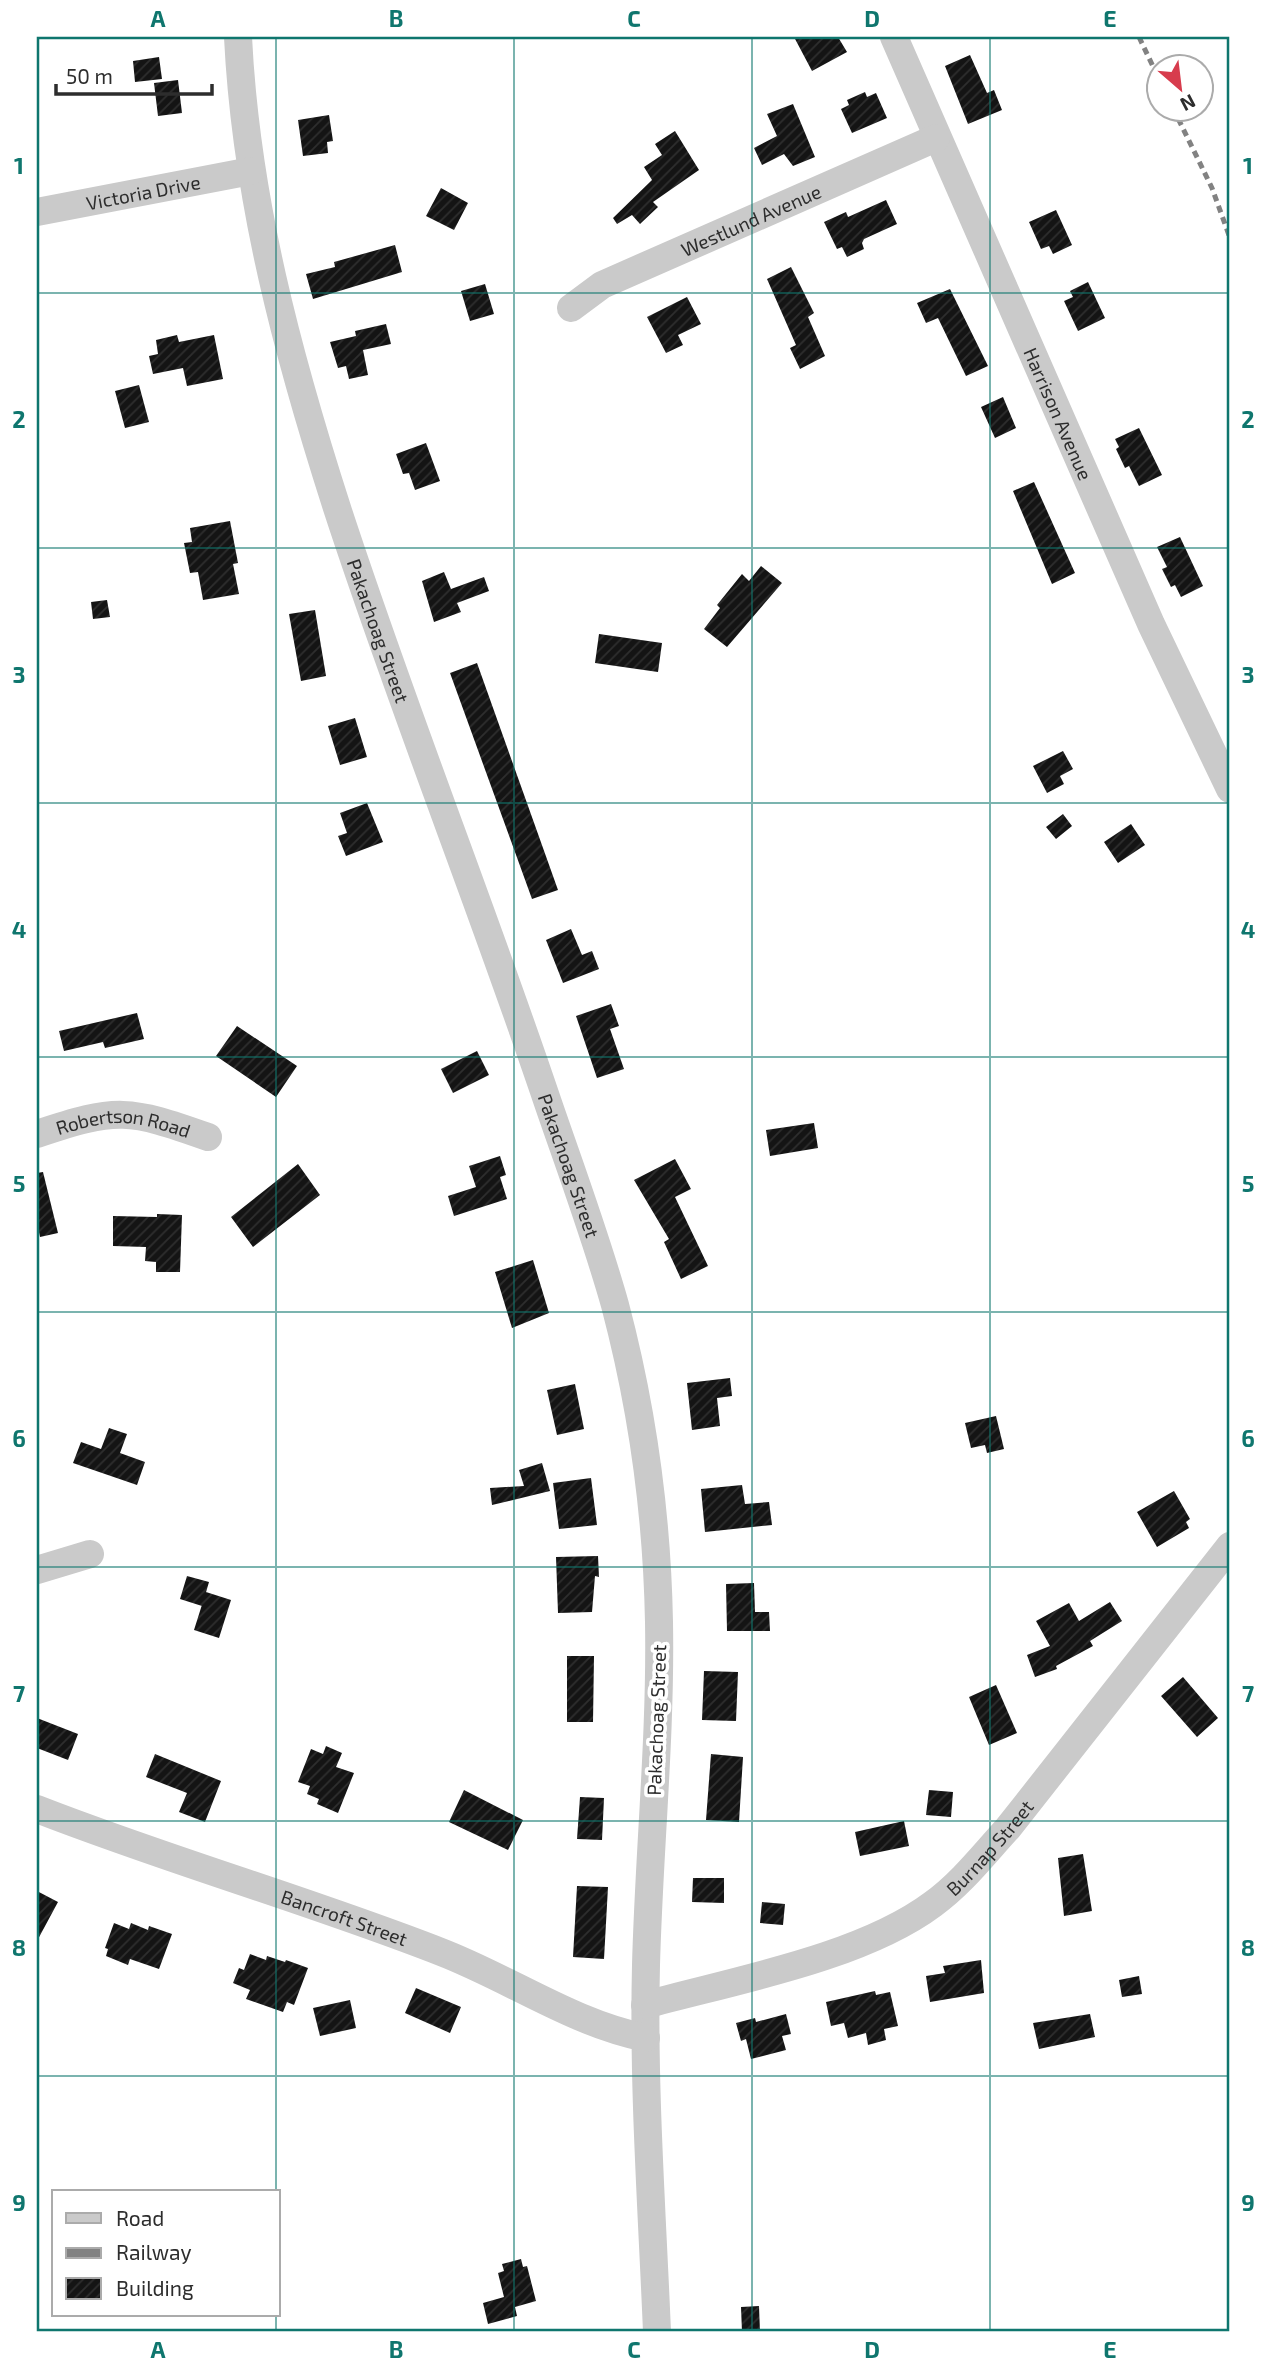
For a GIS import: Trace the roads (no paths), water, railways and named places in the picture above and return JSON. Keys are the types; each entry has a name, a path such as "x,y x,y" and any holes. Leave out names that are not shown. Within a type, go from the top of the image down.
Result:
{"street":[{"name":"Pakachoag Street","path":"238,37 251,171 271,277 328,478 362,583 523,1028 589,1222 622,1338 650,1498 659,1619 657,1744 645,2005 656,2332"},
{"name":"Harrison Avenue","path":"894,37 936,138 1025,331 1169,664 1230,789"},
{"name":"Westlund Avenue","path":"571,308 602,285 936,138"},
{"name":"Victoria Drive","path":"37,212 251,171"},
{"name":"Robertson Road","path":"37,1134 92,1116 125,1113 149,1117 208,1137"},
{"name":"Burnap Street","path":"645,2005 849,1947 892,1929 932,1905 972,1868 1008,1828 1230,1546"},
{"path":"37,1570 90,1554"},
{"name":"Bancroft Street","path":"37,1809 202,1870 397,1935 479,1968 592,2024 646,2038"}],"railway":[{"path":"1139,37 1146,52"},
{"path":"1180,122 1212,188 1230,238"}]}
